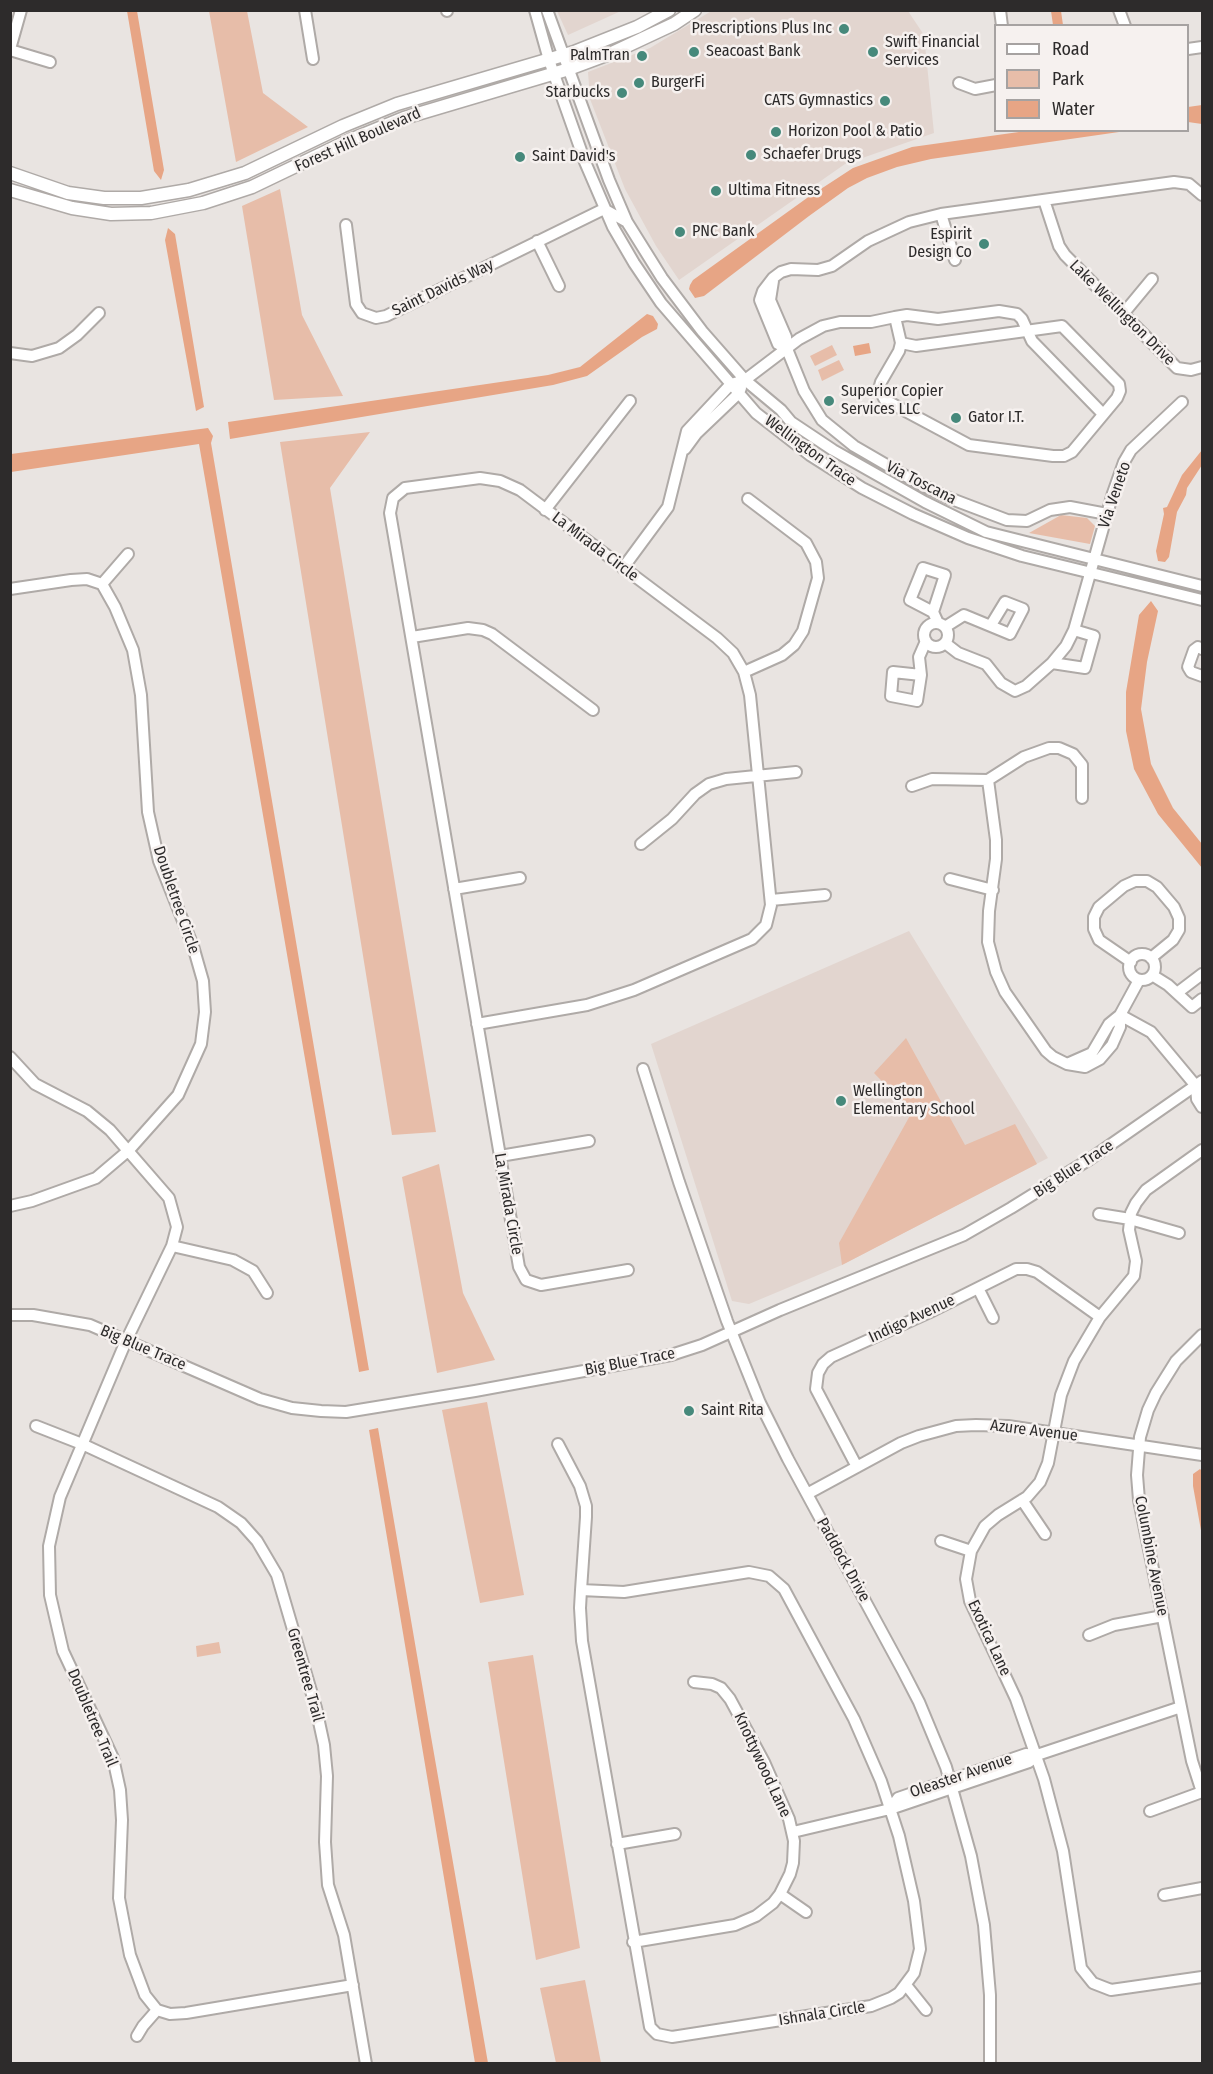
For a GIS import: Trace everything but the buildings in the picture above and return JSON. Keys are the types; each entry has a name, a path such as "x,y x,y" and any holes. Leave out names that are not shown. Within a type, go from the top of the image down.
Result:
{"main road":[{"name":"Forest Hill Boulevard","path":"10,173 80,195 128,199 158,197 204,186 245,173 343,126 397,104 428,93 564,55 606,40 669,10"},
{"name":"Forest Hill Boulevard","path":"10,190 91,212 131,214 203,203 252,187 373,130 427,110 569,69 644,39 695,10"},
{"path":"397,104 427,110"}],"street":[{"path":"21,10 10,50 50,62"},
{"path":"305,10 313,59"},
{"name":"Wellington Trace","path":"535,10 549,60 604,209 634,263 661,303 756,413 810,455 862,488 912,514 968,538 1011,553 1203,600"},
{"name":"Wellington Trace","path":"546,10 609,180 627,222 662,278 702,331 745,380 781,410 791,422 826,446 924,502 986,532 1203,586"},
{"path":"959,83 975,89 994,85"},
{"path":"787,349 777,344 760,300 763,291 773,278 791,268 818,270 827,268 885,232 909,222 941,214 1179,182 1193,186 1203,195"},
{"name":"Lake Wellington Drive","path":"1044,200 1062,251 1177,368 1191,370 1203,367"},
{"path":"604,209 627,222"},
{"name":"Saint Davids Way","path":"346,225 356,304 362,313 376,318 386,316 604,209"},
{"path":"941,214 955,260"},
{"path":"537,241 559,286"},
{"path":"1123,314 1152,279"},
{"path":"623,568 668,507 687,431 731,384 745,380 808,333 829,324 871,322 907,315 939,320 999,310 1008,311 1022,318 1032,341 1104,414"},
{"path":"10,353 32,356 58,348 77,335 99,313"},
{"path":"895,317 901,343 879,389 885,400 969,445 1065,456 1072,452 1118,398 1120,391 1119,384 1062,326 916,346 901,343"},
{"name":"Via Toscana","path":"787,349 808,400 822,420 854,446 916,482 978,510 1012,521 1027,521 1050,510 1070,507 1107,514"},
{"path":"682,454 696,434 739,393 745,380"},
{"path":"545,510 630,401"},
{"name":"Via Veneto","path":"945,643 958,653 986,664 1001,683 1015,691 1026,686 1052,663 1066,646 1074,630 1119,475 1131,450 1182,402"},
{"name":"La Mirada Circle","path":"477,1024 587,1005 634,990 752,939 763,929 768,920 771,900 750,694 744,672 733,653 510,485 490,479 469,478 405,488 396,494 391,502 390,513 412,637 454,889 477,1024 519,1267 526,1280 540,1285 628,1270"},
{"path":"744,672 782,655 798,640 803,631 818,578 816,562 806,543 748,499"},
{"path":"10,589 80,579 102,584 128,554"},
{"name":"Doubletree Circle","path":"10,1206 32,1201 96,1178 129,1150 178,1095 201,1044 205,1011 203,981 193,946 159,861 148,812 141,695 133,650 115,607 102,584"},
{"path":"926,641 935,647 945,643 948,637 933,612"},
{"path":"921,675 919,657 926,641 924,634 928,627 942,625 964,615 991,625"},
{"path":"412,637 468,628 487,632 593,710"},
{"path":"1052,663 1085,668 1094,636 1074,630"},
{"path":"1203,649 1196,648 1188,667 1191,672 1203,676"},
{"path":"912,786 932,779 988,780 1024,757 1049,748 1059,748 1073,753 1082,765 1082,798"},
{"path":"641,844 661,830 704,787 720,780 796,772"},
{"path":"988,780 996,840 988,927 991,957 1005,992 1046,1051 1067,1064 1092,1053 1109,1024 1120,1021 1143,1027 1159,1040 1200,1085 1197,1099 1203,1107"},
{"path":"454,889 520,878"},
{"path":"950,879 993,890"},
{"path":"1131,962 1099,940 1094,929 1094,917 1099,907 1124,886 1135,881 1147,881 1157,887 1174,907 1179,918 1179,930 1173,940 1151,958"},
{"path":"771,900 825,895"},
{"path":"1140,955 1151,958 1155,965 1152,975 1146,980 1139,980 1131,972 1131,962 1140,955"},
{"path":"1177,993 1203,974"},
{"path":"1152,975 1192,1007 1203,999"},
{"path":"1120,1021 1139,980"},
{"path":"10,1057 35,1084 87,1111 129,1150 169,1198 177,1227 172,1246 233,1260 253,1271 267,1293"},
{"name":"Paddock Drive","path":"643,1069 679,1182 731,1331 760,1403 914,1692 933,1734 951,1784 971,1856 984,1925 990,1995 990,2064"},
{"name":"Big Blue Trace","path":"10,1315 33,1315 90,1325 260,1399 292,1407 346,1412 671,1355 702,1345 783,1309 964,1235 1090,1159 1200,1085"},
{"path":"500,1156 589,1141"},
{"path":"1130,1219 1136,1203 1146,1190 1203,1150"},
{"path":"1100,1214 1130,1219 1179,1233"},
{"name":"Exotica Lane","path":"1130,1219 1130,1235 1136,1271 1131,1281 1100,1317 1086,1339 1066,1380 1045,1473 1034,1490 989,1522 979,1535 971,1551 966,1579 970,1601 1016,1699 1037,1755 1061,1842 1070,1887 1078,1959 1086,1976 1097,1986 1116,1990 1203,1977"},
{"name":"Doubletree Trail","path":"157,2010 145,1995 130,1955 119,1899 122,1820 120,1790 113,1758 63,1651 50,1595 49,1546 60,1497 126,1341 172,1246"},
{"name":"Indigo Avenue","path":"856,1467 818,1394 816,1383 820,1368 831,1357 919,1317 1011,1271 1022,1269 1041,1274 1100,1317"},
{"path":"978,1288 993,1317"},
{"path":"726,1316 739,1320 775,1308 783,1309"},
{"name":"Columbine Avenue","path":"1202,1792 1192,1761 1139,1500 1137,1475 1139,1446 1148,1410 1156,1393 1176,1361 1203,1335"},
{"name":"Azure Avenue","path":"807,1494 919,1436 956,1426 995,1425 1203,1455"},
{"name":"Greentree Trail","path":"36,1426 82,1444 218,1507 241,1523 257,1541 277,1575 316,1708 324,1745 327,1776 325,1842 328,1885 345,1935 366,2064"},
{"name":"Ishnala Circle","path":"558,1444 580,1486 586,1506 581,1590 582,1641 647,2022 653,2031 667,2037 871,2006 891,1998 906,1985"},
{"path":"1022,1500 1045,1534"},
{"path":"941,1541 971,1551"},
{"path":"581,1590 624,1592 749,1572 759,1573 773,1579 787,1593 844,1699 868,1750 890,1809 907,1868 920,1949 916,1968 906,1985 926,2010"},
{"path":"1089,1635 1114,1624 1163,1616"},
{"name":"Knottywood Lane","path":"633,1942 746,1921 765,1910 780,1894 793,1863 793,1832 764,1762 730,1699 717,1686 694,1682"},
{"name":"Oleaster Avenue","path":"793,1832 890,1809 951,1784 1029,1762 1037,1755 1181,1707"},
{"path":"1150,1811 1202,1792"},
{"path":"617,1844 675,1834"},
{"path":"1164,1895 1203,1888"},
{"path":"780,1894 806,1912"},
{"path":"137,2036 157,2010 186,2013 353,1985"}],"shaded area":[{"path":"713,10 908,11 924,35 934,133 845,164 679,280 656,246 625,189 590,99 588,72 650,48"},
{"path":"557,11 621,11 568,35"},
{"name":"Wellington Elementary School","path":"909,931 1048,1158 842,1265 749,1304 732,1301 651,1044"}],"green space":[{"path":"209,11 247,11 263,93 308,127 236,162"},
{"path":"280,189 302,315 343,396 274,400 242,206"},
{"path":"832,345 837,355 815,366 810,356"},
{"path":"839,360 844,370 822,381 818,370"},
{"path":"370,432 330,488 436,1132 392,1135 280,442"},
{"path":"1061,515 1087,518 1095,526 1090,544 1029,533"},
{"path":"906,1038 965,1145 1015,1124 1037,1164 842,1265 839,1243 912,1112 874,1073"},
{"path":"439,1164 463,1293 495,1360 437,1373 402,1177"},
{"path":"487,1402 524,1595 480,1603 442,1410"},
{"path":"219,1642 221,1653 197,1657 196,1646"},
{"path":"533,1655 580,1948 536,1960 488,1662"},
{"path":"585,1980 601,2063 556,2063 540,1988"}],"water":[{"path":"127,11 137,11 164,170 161,180 154,171"},
{"path":"1051,11 1061,11 1063,24 1053,24"},
{"path":"1202,105 1202,124 1189,122 1189,107"},
{"path":"1019,132 1119,132 931,159 897,167 848,188 704,296 695,298 689,289 693,280 807,198 853,168 912,147"},
{"path":"168,228 175,234 204,407 196,411 165,240"},
{"path":"647,314 653,316 658,324 657,329 587,376 553,385 230,439 228,422 548,375 580,367"},
{"path":"869,343 871,353 855,356 853,346"},
{"path":"208,428 213,436 211,443 369,1370 359,1372 199,444 11,472 11,454"},
{"path":"1202,450 1202,465 1187,488 1177,512 1169,557 1165,562 1158,561 1156,551 1164,514 1163,508 1167,507 1182,475"},
{"path":"1151,601 1158,611 1147,662 1141,709 1151,764 1173,808 1202,844 1202,868 1158,814 1134,769 1126,731 1126,692 1139,615"},
{"path":"378,1428 488,2063 475,2063 369,1430"},
{"path":"1200,1469 1202,1471 1202,1536 1193,1486 1193,1474"}],"place":[{"name":"Prescriptions Plus Inc","path":"844,29"},
{"name":"Seacoast Bank","path":"694,52"},
{"name":"Swift Financial Services","path":"873,52"},
{"name":"PalmTran","path":"642,56"},
{"name":"BurgerFi","path":"639,83"},
{"name":"Starbucks","path":"622,93"},
{"name":"CATS Gymnastics","path":"885,101"},
{"name":"Horizon Pool & Patio","path":"776,132"},
{"name":"Schaefer Drugs","path":"751,155"},
{"name":"Saint David's","path":"520,157"},
{"name":"Ultima Fitness","path":"716,191"},
{"name":"PNC Bank","path":"680,232"},
{"name":"Espirit Design Co","path":"984,244"},
{"name":"Superior Copier Services LLC","path":"829,401"},
{"name":"Gator I.T.","path":"956,418"},
{"name":"Wellington Elementary School","path":"841,1101"},
{"name":"Saint Rita","path":"689,1411"}]}
